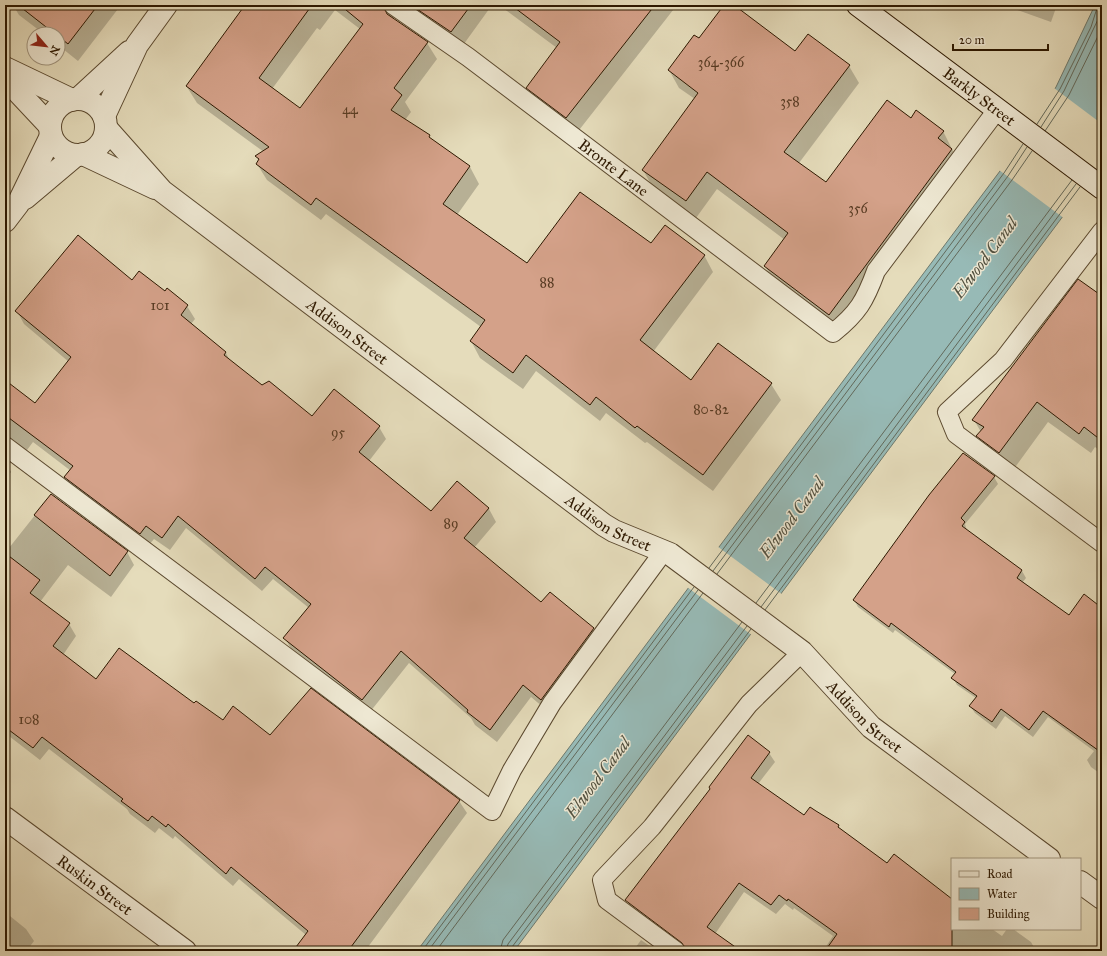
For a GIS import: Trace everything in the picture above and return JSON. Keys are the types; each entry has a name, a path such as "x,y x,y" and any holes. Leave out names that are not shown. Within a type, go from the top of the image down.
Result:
{"street":[{"path":"5,220 18,204 79,155 92,152 99,146 104,137 105,122 138,44 166,5"},
{"name":"Barkly Street","path":"858,5 1102,188"},
{"path":"18,204 51,131 52,117 57,110 63,103 75,99 138,44"},
{"path":"5,68 75,99 94,103 105,122"},
{"path":"5,78 51,131 60,149 79,155"},
{"name":"Addison Street","path":"105,122 162,191 604,525 614,531 664,551 693,570 781,636 802,652 871,727 1048,858"},
{"name":"Addison Street","path":"79,155 162,191"},
{"name":"Ruskin Street","path":"5,818 185,951"},
{"path":"1081,883 1102,898"}],"lane":[{"name":"Bronte Lane","path":"393,5 468,58 833,333 852,318 867,296 876,271 997,110"},
{"path":"1102,231 1003,360 947,412 956,434 1102,543"},
{"path":"5,446 492,811 512,770 552,704 664,551"},
{"path":"676,951 607,900 602,880 652,827 750,704 802,652"}],"water":[{"name":"Elwood Canal","path":"1095,5 1102,5 1102,164 514,951 417,951 1000,171 1056,87"}],"pier":[{"path":"1054,88 1102,124 1102,167 1065,219 999,170"},
{"path":"717,546 783,595 753,636 687,587"}],"building":[{"path":"18,5 98,5 68,44 66,42 66,26 45,26"},
{"path":"245,5 312,5 259,78 300,108 363,24 340,5 383,5 387,14 428,42 394,88 402,95 391,110 430,135 429,137 470,166 443,204 527,263 580,192 651,243 665,225 705,255 640,340 691,380 718,343 772,383 703,475 637,426 635,428 596,397 590,405 526,355 513,373 470,341 485,320 316,198 311,205 256,164 259,159 255,156 269,147 186,86"},
{"path":"411,5 471,5 451,32"},
{"path":"511,5 655,5 566,118 526,88 560,42"},
{"path":"724,5 734,5 795,51 808,34 850,65 784,152 826,182 887,100 911,118 916,110 944,131 938,138 952,149 829,315 764,266 788,233 707,172 686,201 642,170 698,93 668,70 694,35 699,38"},
{"path":"78,235 132,280 139,271 165,291 167,288 188,305 181,315 226,352 224,355 262,385 269,381 312,416 334,389 380,426 359,452 431,511 457,481 489,508 464,538 541,602 550,592 594,628 541,700 523,685 490,730 467,712 468,710 401,651 362,700 283,638 311,604 265,567 255,579 178,516 162,538 146,526 140,534 64,477 73,466 5,415 5,380 35,403 71,357 15,311"},
{"path":"1078,279 1102,296 1102,441 1084,427 1079,434 1037,402 999,453 976,436 984,427 972,420"},
{"path":"963,453 995,476 961,518 965,522 962,526 1022,570 1017,578 1069,615 1084,594 1102,608 1102,753 1043,711 1029,730 1001,709 992,722 969,706 977,696 951,678 956,672 891,623 889,627 853,600 929,495"},
{"path":"51,494 128,551 110,576 34,515"},
{"path":"5,553 40,580 30,593 70,623 53,646 96,679 119,648 194,703 196,701 223,720 233,706 270,735 311,688 460,800 348,951 293,951 308,931 231,867 226,874 168,824 166,827 152,816 148,821 121,801 123,799 42,737 33,748 5,727"},
{"path":"748,735 770,752 751,778 804,815 810,807 839,825 838,827 887,863 894,854 951,898 952,951 825,951 837,934 788,899 787,901 779,895 771,905 739,883 707,927 741,951 686,951 682,943 625,900 710,789 709,787"}]}
